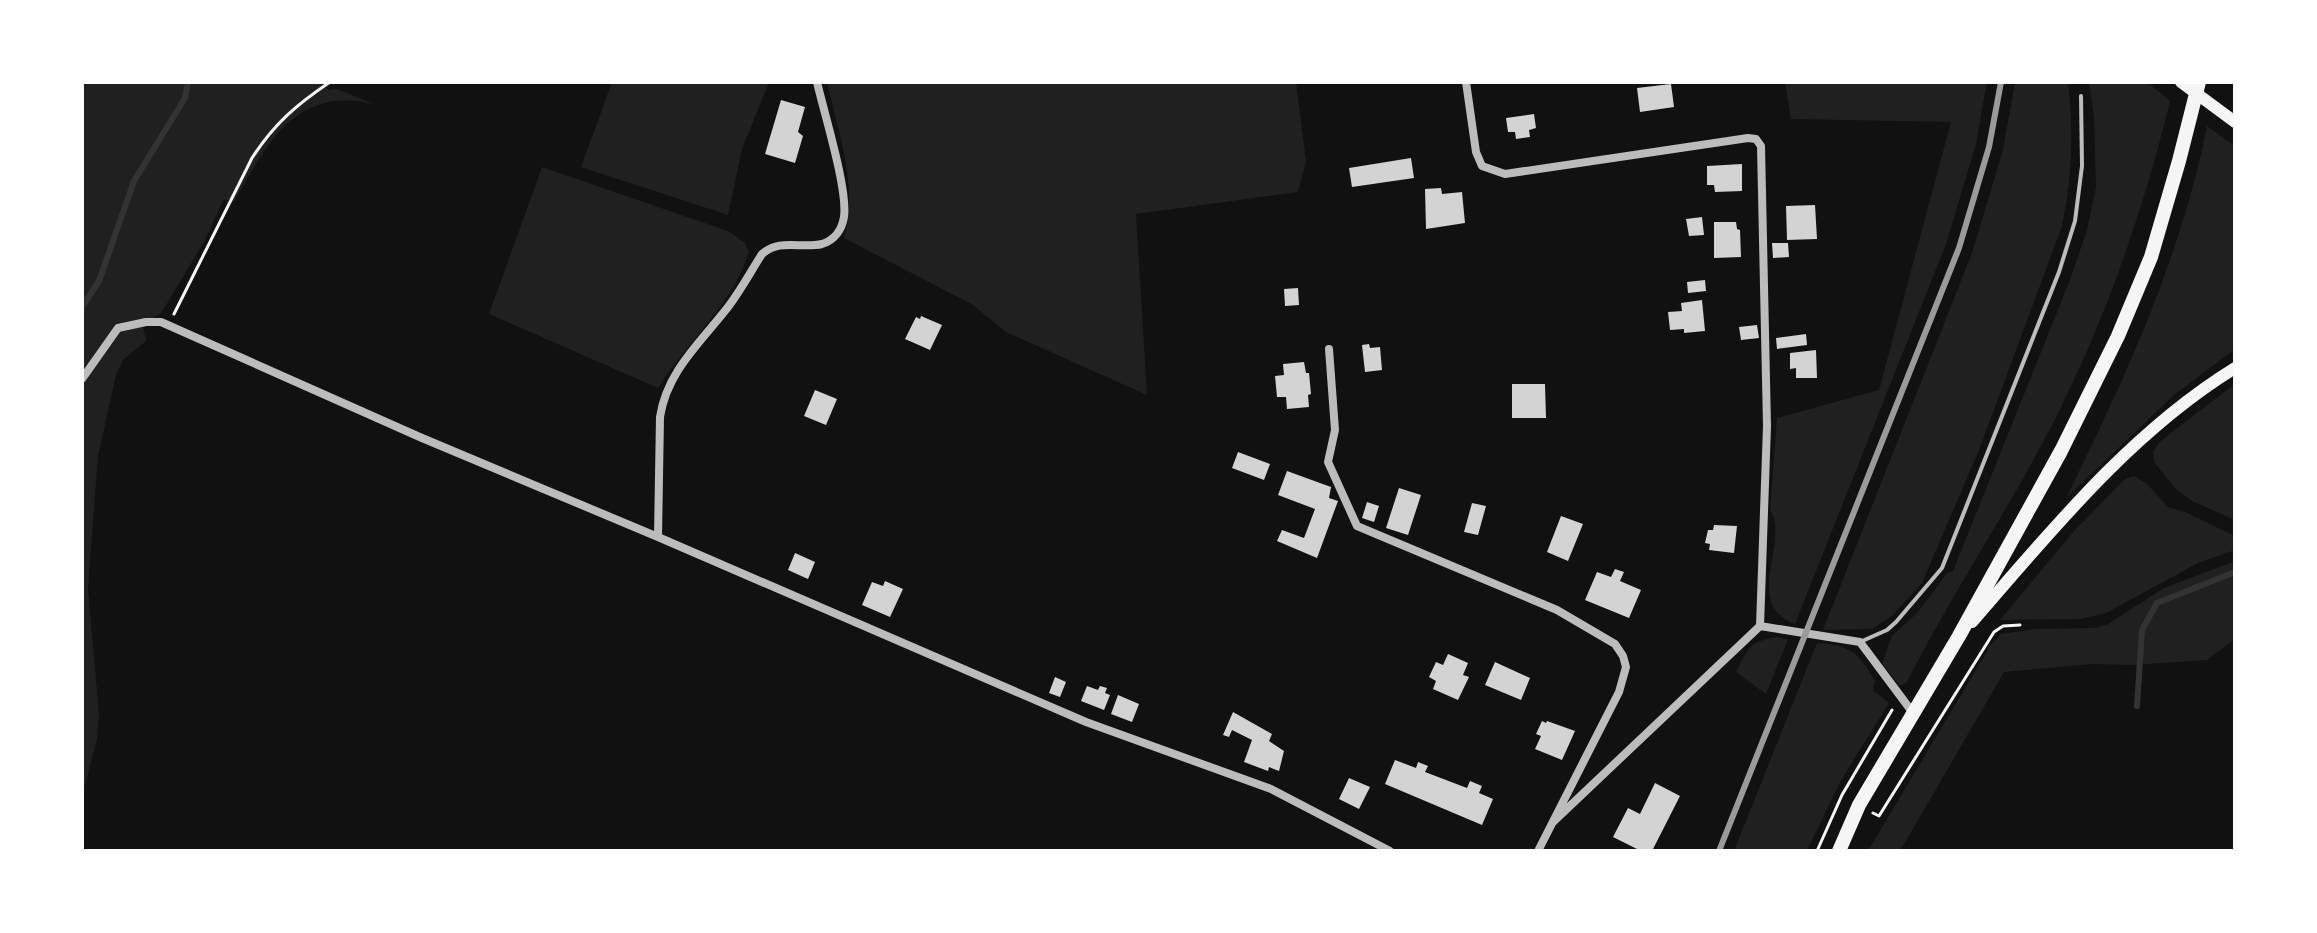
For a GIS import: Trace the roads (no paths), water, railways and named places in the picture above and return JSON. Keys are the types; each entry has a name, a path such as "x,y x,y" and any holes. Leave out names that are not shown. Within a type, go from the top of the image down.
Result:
{"main road":[{"path":"2181,82 2235,122"},
{"path":"1839,851 1859,805 1959,636 2061,451 2118,336 2151,257 2199,82"},
{"path":"1959,636 2062,517 2174,413 2235,368"}],"street":[{"path":"658,537 660,417 662,403 674,374 729,305 762,254 770,247 820,245 830,241 838,233 843,220 842,188 817,82"},
{"path":"1466,82 1476,152 1482,166 1505,174 1748,138 1756,139 1761,146 1767,426 1760,626 1553,822"},
{"path":"82,379 118,328 146,322 169,324 422,438 1086,722 1271,789 1390,851"},
{"path":"1329,349 1335,430 1328,462 1357,526 1557,610 1615,644 1623,656 1626,667 1619,692 1538,851"},
{"path":"1760,626 1860,642 1913,713"}],"lane":[{"path":"1860,642 1887,630 1896,622 1942,568 2044,309 2075,221 2082,166 2081,96"}],"waterway":[{"path":"82,307 99,281 134,181 185,98 188,82"},
{"path":"2137,706 2142,630 2157,603 2235,572"}],"railway":[{"path":"1719,851 1959,248 1989,147 2001,82"}]}
